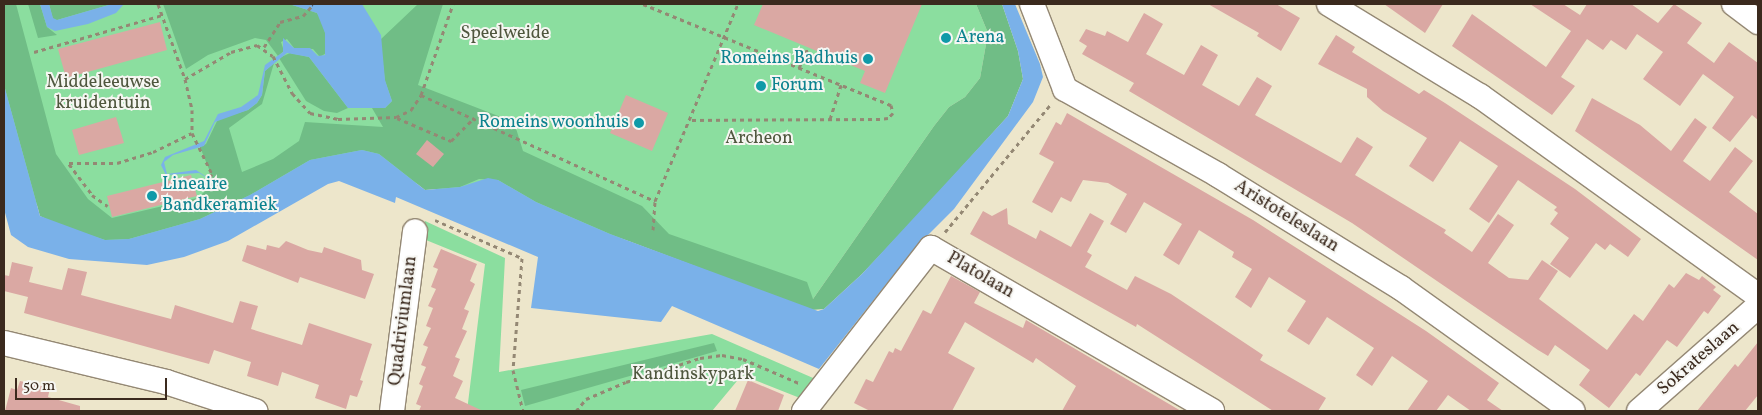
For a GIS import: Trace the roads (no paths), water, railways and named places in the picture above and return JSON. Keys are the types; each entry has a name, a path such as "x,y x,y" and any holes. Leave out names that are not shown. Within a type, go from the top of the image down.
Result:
{"street":[{"name":"Aristoteleslaan","path":"1032,4 1065,89 1218,175 1401,288 1573,411"},
{"path":"1329,4 1480,96 1758,296"},
{"path":"1734,4 1758,22"},
{"name":"Quadriviumlaan","path":"392,411 415,231"},
{"name":"Platolaan","path":"813,405 931,248 1212,411"},
{"name":"Sokrateslaan","path":"1639,411 1758,306"},
{"path":"4,343 166,382 255,411"}],"water":[{"path":"40,4 49,4 53,18 57,20 112,4 124,4 116,13 88,24 55,31 47,27"},
{"path":"289,4 362,4 381,35 385,80 392,101 385,108 348,108 309,57 287,53 265,71 262,95 257,103 248,110 215,122 204,146 173,155 164,162 167,174 196,170 217,184 199,173 166,175 161,165 165,157 204,141 218,114 241,107 258,95 265,65 283,52 283,38 294,48 310,48 318,56 325,55 325,33 317,13"},
{"path":"1002,4 1015,4 1040,64 1043,77 1033,102 954,209 914,249 819,369 672,306 661,322 531,308 538,257 396,197 395,203 339,181 328,184 228,241 184,257 147,265 69,259 28,247 11,235 4,209 4,85 40,216 105,240 129,239 200,219 250,195 310,160 362,150 379,154 425,190 460,187 488,178 498,180 536,202 610,234 818,311 824,309 862,274 1008,116 1023,79 1018,51"}],"place":[{"name":"Arena","path":"946,38"},
{"name":"Romeins Badhuis","path":"868,59"},
{"name":"Forum","path":"761,86"},
{"name":"Romeins woonhuis","path":"639,123"},
{"name":"Lineaire Bandkeramiek","path":"152,196"}],"park label":[{"name":"Speelweide","path":"505,34"},
{"name":"Middeleeuwse kruidentuin","path":"103,94"},
{"name":"Archeon","path":"759,139"},
{"name":"Kandinskypark","path":"693,375"}]}
